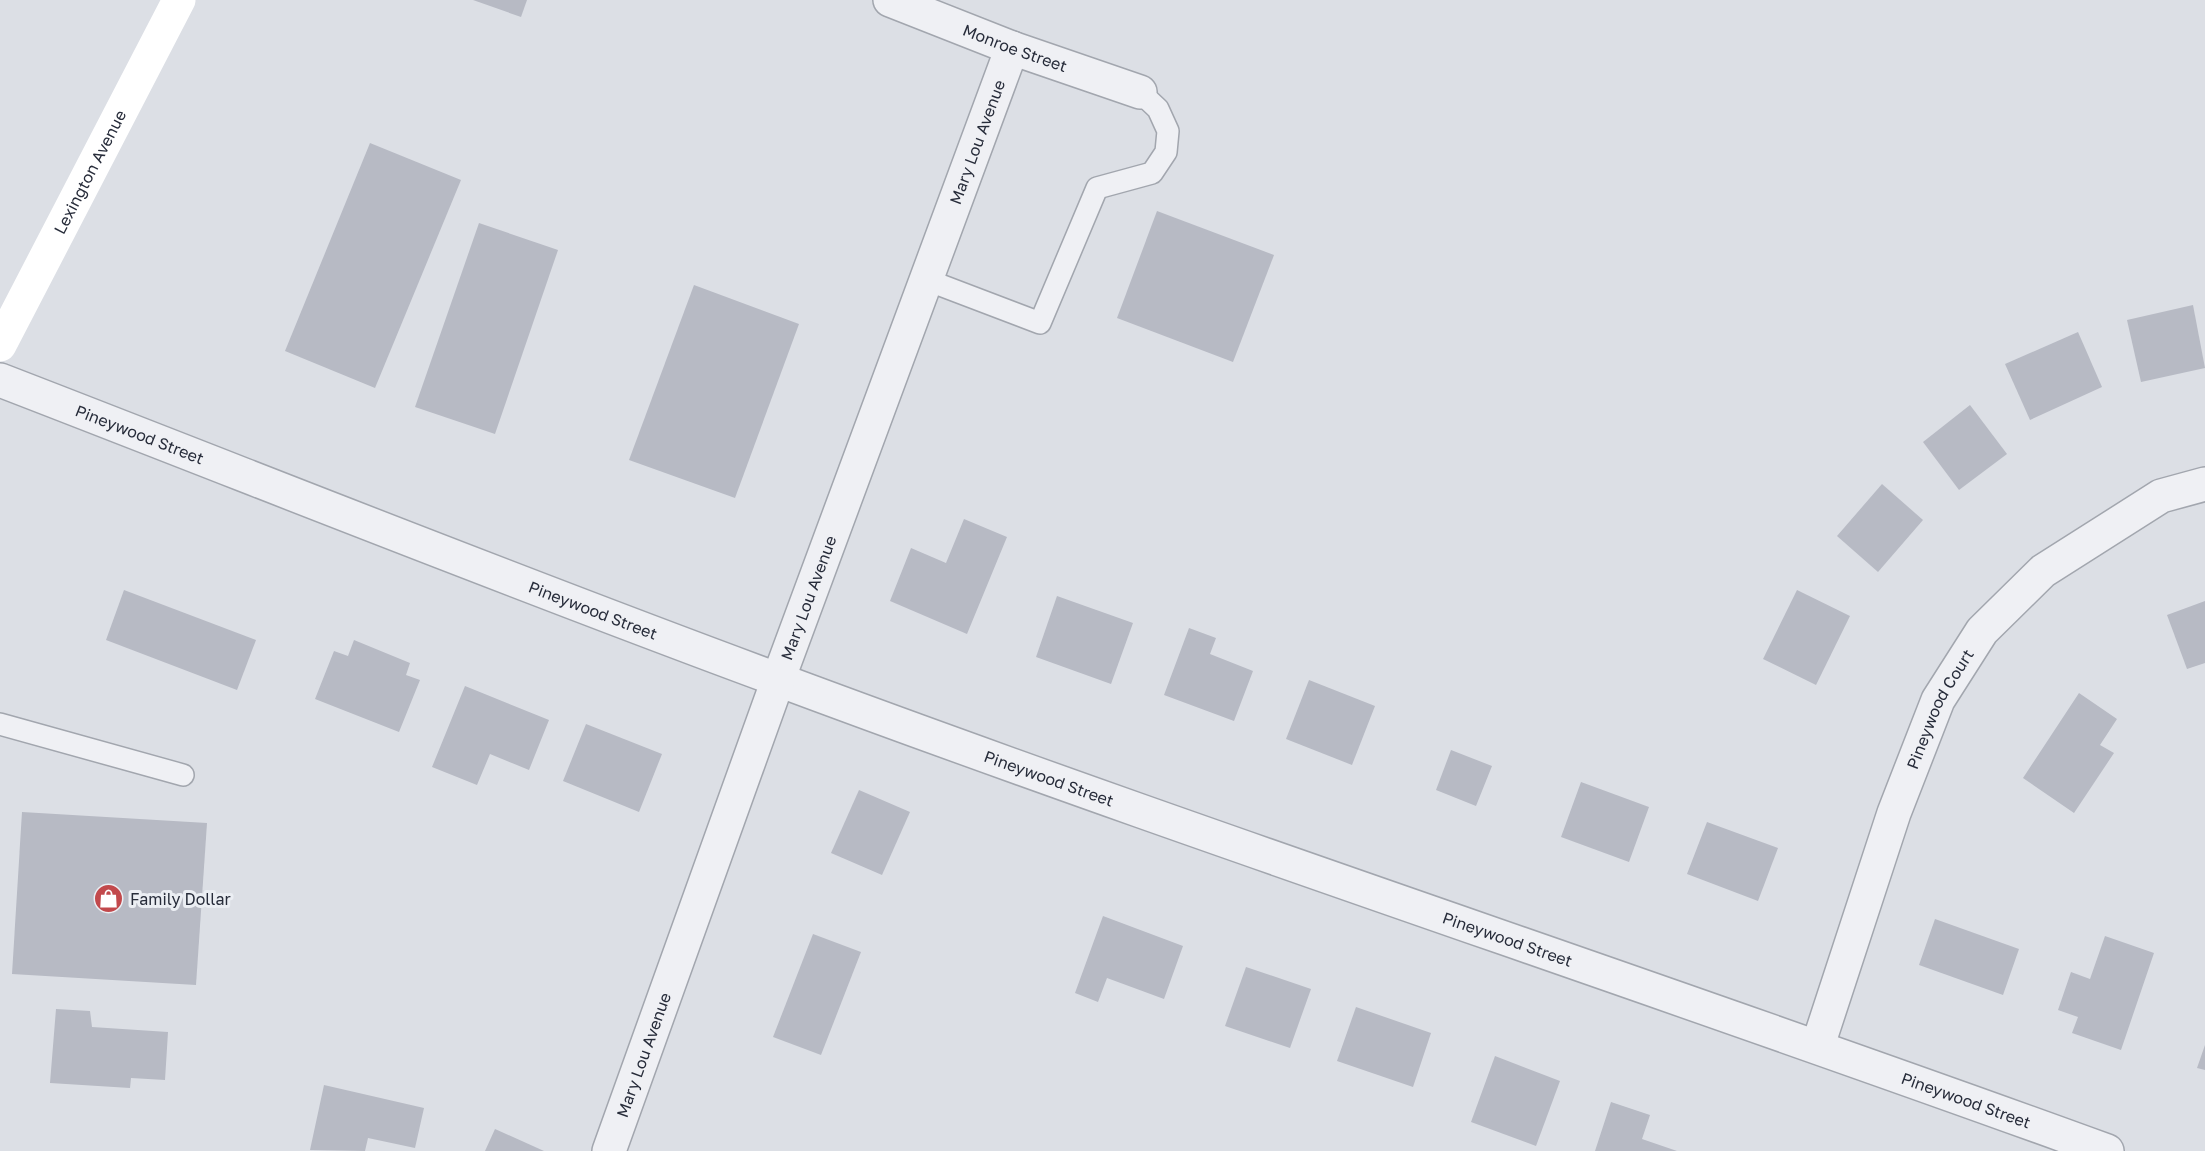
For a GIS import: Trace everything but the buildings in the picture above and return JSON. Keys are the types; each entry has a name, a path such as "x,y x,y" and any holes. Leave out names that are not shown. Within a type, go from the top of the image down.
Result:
{"main road":[{"name":"Lexington Avenue","path":"0,345 179,0"}],"street":[{"name":"Monroe Street","path":"890,0 1012,48 1140,92"},
{"name":"Mary Lou Avenue","path":"609,1151 778,680 1012,48"},
{"name":"Pineywood Street","path":"0,381 778,680 1436,915 1818,1046 2107,1151"},
{"name":"Pineywood Court","path":"1818,1046 1894,813 1934,711 1982,631 2043,571 2161,496 2205,484"}],"lane":[{"path":"927,280 1040,322 1097,188 1152,172 1166,152 1168,131 1158,109 1140,92"},
{"path":"0,724 183,775"}],"place":[{"name":"Family Dollar","path":"109,899"}]}
